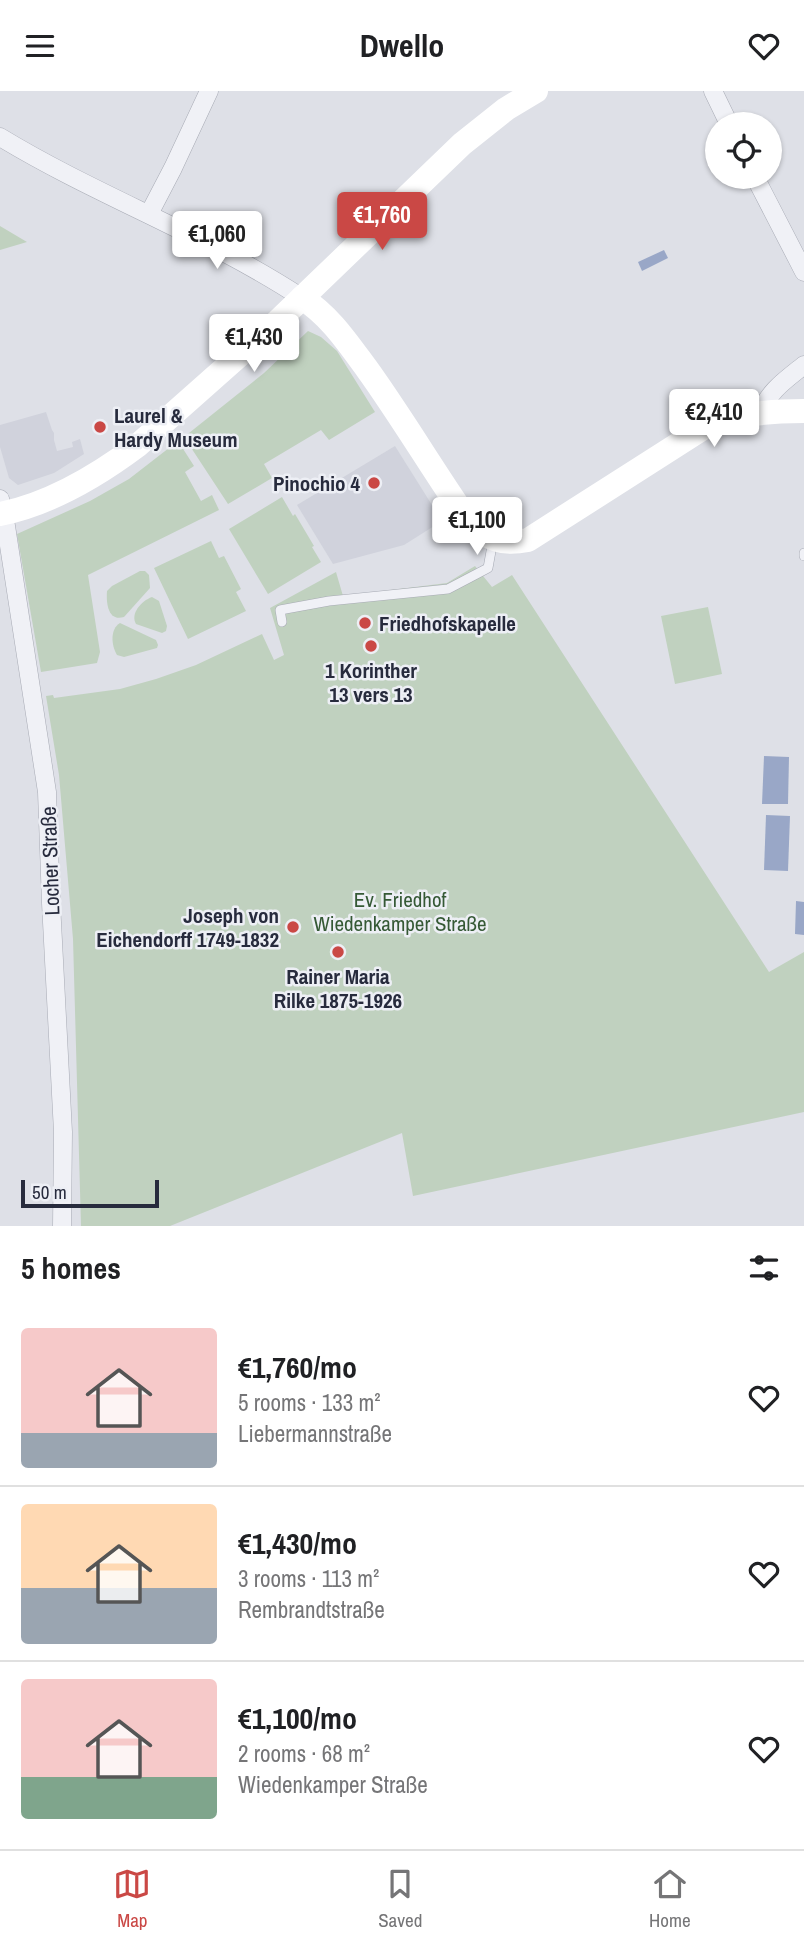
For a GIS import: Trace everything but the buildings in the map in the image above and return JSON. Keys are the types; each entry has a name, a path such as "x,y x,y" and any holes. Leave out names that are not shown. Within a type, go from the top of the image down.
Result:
{"main road":[{"path":"1,509 61,492 112,465 137,446 226,369 461,144 506,109 536,91"},
{"path":"302,298 323,313 338,330 389,400 469,521 493,540 512,543 528,540 705,427 734,416 804,411"}],"street":[{"path":"149,214 209,91"},
{"path":"713,91 723,112"},
{"path":"0,137 257,270 302,298"},
{"path":"761,189 804,272"},
{"path":"761,413 765,401 776,388 804,365"},
{"name":"Locher Straße","path":"1,509 47,792 63,1132 62,1226"}],"lane":[{"path":"282,622 280,610 329,601 448,589 488,568 493,540"}],"shaded area":[{"path":"46,412 57,451 73,447 72,442 80,439 84,454 54,473 18,485 9,478 0,447 0,425"},
{"path":"395,446 442,521 404,545 333,564 297,505"}],"green space":[{"path":"0,226 27,242 0,250"},
{"path":"308,331 321,337 337,351 375,412 329,440 321,430 264,464 272,478 228,504 184,437 264,373"},
{"path":"178,441 194,466 185,472 201,501 212,495 219,510 88,575 100,652 97,663 41,672 17,534 90,501 129,479"},
{"path":"282,497 293,516 295,514 321,562 268,594 229,529"},
{"path":"211,541 219,558 224,556 241,589 236,592 246,611 188,639 154,568"},
{"name":"Ev. Friedhof Wiedenkamper Straße","path":"475,566 492,587 512,575 769,972 804,952 804,1112 413,1196 402,1133 170,1226 81,1226 73,939 59,775 46,696 53,695 54,698 120,689 156,679 196,665 262,634 274,660 284,655 270,608 336,572 343,596 447,583"},
{"path":"140,571 149,575 150,588 124,617 114,617 108,606 107,591"},
{"path":"152,597 159,601 167,626 162,633 136,624 134,616 138,608"},
{"path":"708,607 722,674 675,684 661,616"},
{"path":"120,623 156,640 157,648 124,657 117,655 112,637 114,629"}],"water":[{"path":"664,250 668,258 642,271 638,262"},
{"path":"764,756 789,757 788,804 762,804"},
{"path":"766,815 790,816 788,871 764,870"},
{"path":"796,901 804,902 804,935 795,934"}],"place":[{"name":"Laurel & Hardy Museum","path":"100,427"},
{"name":"Pinochio 4","path":"374,483"},
{"name":"Friedhofskapelle","path":"365,623"},
{"name":"1 Korinther 13 vers 13","path":"371,646"},
{"name":"Joseph von Eichendorff 1749-1832","path":"293,927"},
{"name":"Rainer Maria Rilke 1875-1926","path":"338,952"}]}
